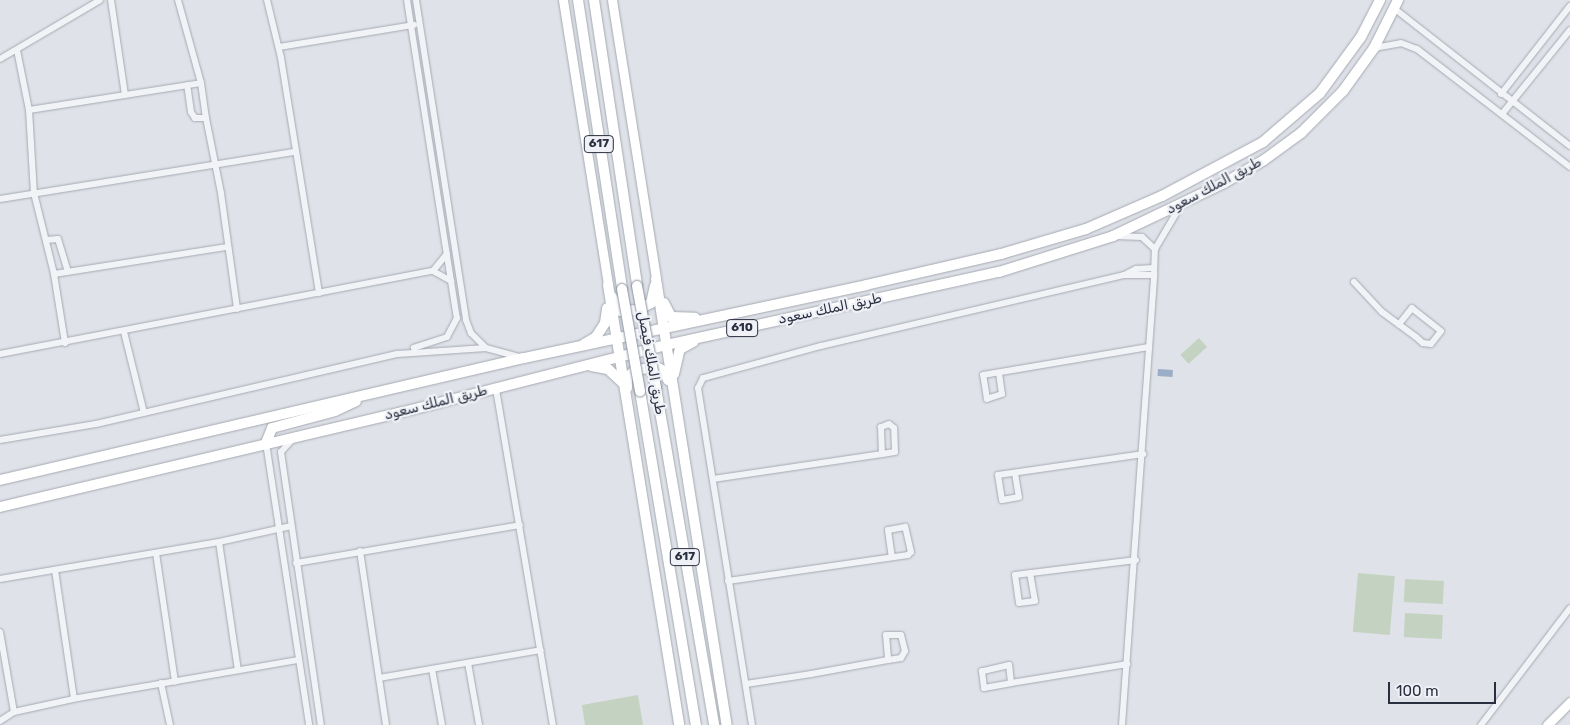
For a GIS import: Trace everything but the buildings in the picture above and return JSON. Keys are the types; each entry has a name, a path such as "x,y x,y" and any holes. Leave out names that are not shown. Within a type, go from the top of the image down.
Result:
{"main road":[{"path":"563,0 608,285 614,341 627,398 678,725"},
{"name":"طريق الملك فيصل","path":"578,0 622,288 696,725"},
{"name":"طريق الملك فيصل","path":"594,0 637,286 714,725"},
{"path":"612,0 673,395 727,725"},
{"name":"طريق الملك سعود","path":"0,480 524,358 614,341 1001,254 1086,229 1162,196 1256,146 1295,117 1320,93 1342,65 1361,37 1380,0"},
{"name":"طريق الملك سعود","path":"0,507 496,388 617,356 999,272 1113,236 1181,205 1264,160 1301,133 1343,91 1374,48 1396,4"},
{"path":"608,285 622,311 638,310 651,303 656,279"},
{"path":"656,279 667,314 681,319 718,318"},
{"path":"576,349 596,337 605,323 608,285"},
{"path":"673,395 675,363 680,349 719,333"},
{"path":"578,366 608,369 623,383"},
{"path":"627,398 627,378 634,371 655,366 664,371 673,395"},
{"path":"266,442 272,428 335,412 392,389"},
{"path":"1547,725 1570,702"}],"street":[{"path":"0,60 100,0"},
{"path":"111,0 125,95"},
{"path":"178,0 201,83 216,165 226,247 237,309"},
{"path":"267,0 279,47 319,293"},
{"path":"0,440 144,413 398,354 437,342 450,334 457,318 407,0"},
{"path":"416,0 466,320 471,333 486,348"},
{"path":"1396,4 1501,94 1570,146"},
{"path":"1501,94 1570,6"},
{"path":"279,47 420,24"},
{"path":"1502,114 1514,103 1570,30"},
{"path":"1564,39 1570,44"},
{"path":"1374,48 1410,44 1570,167"},
{"path":"17,50 29,110 34,193 54,274 65,343"},
{"path":"29,110 201,83"},
{"path":"187,85 191,112 195,118 206,118"},
{"path":"0,199 296,152"},
{"path":"1122,725 1136,560 1155,249 1181,205"},
{"path":"1113,236 1142,236 1155,249"},
{"path":"46,240 58,239 68,272"},
{"path":"54,274 226,247"},
{"path":"0,354 124,332 433,271 447,254"},
{"path":"433,271 451,281"},
{"path":"752,725 698,388 703,378 821,346 1124,275 1154,272"},
{"path":"1354,282 1399,324 1428,345 1441,331 1412,308 1399,324"},
{"path":"124,332 144,413"},
{"path":"999,373 1150,347"},
{"path":"398,354 486,348 524,358"},
{"path":"496,388 553,725"},
{"path":"299,434 281,452 321,725"},
{"path":"266,442 281,530 309,725"},
{"path":"713,479 882,454"},
{"path":"1015,473 1019,497 1002,500 998,475 1143,454"},
{"path":"296,563 520,525"},
{"path":"0,579 219,542 281,530 291,526"},
{"path":"728,581 892,557 911,552 905,528 888,530 892,557"},
{"path":"219,542 238,670"},
{"path":"360,551 386,725"},
{"path":"156,553 175,682"},
{"path":"1030,573 1035,601 1019,603 1015,575 1030,573 1136,560"},
{"path":"55,570 74,699"},
{"path":"1481,725 1570,608"},
{"path":"0,632 14,712"},
{"path":"379,678 541,650"},
{"path":"0,721 14,712 74,699 299,660"},
{"path":"746,684 888,660"},
{"path":"468,663 479,725"},
{"path":"1011,683 1009,666 982,671 984,688 1127,664"},
{"path":"432,669 442,725"},
{"path":"161,683 170,725"}],"green space":[{"path":"1199,338 1207,347 1188,364 1180,355"},
{"path":"1358,573 1395,576 1390,635 1353,632"},
{"path":"1405,579 1444,581 1443,604 1404,602"},
{"path":"1405,613 1443,615 1442,639 1404,637"},
{"path":"638,695 643,725 585,725 582,705"}],"water":[{"path":"1158,369 1173,370 1172,377 1158,376"}]}
